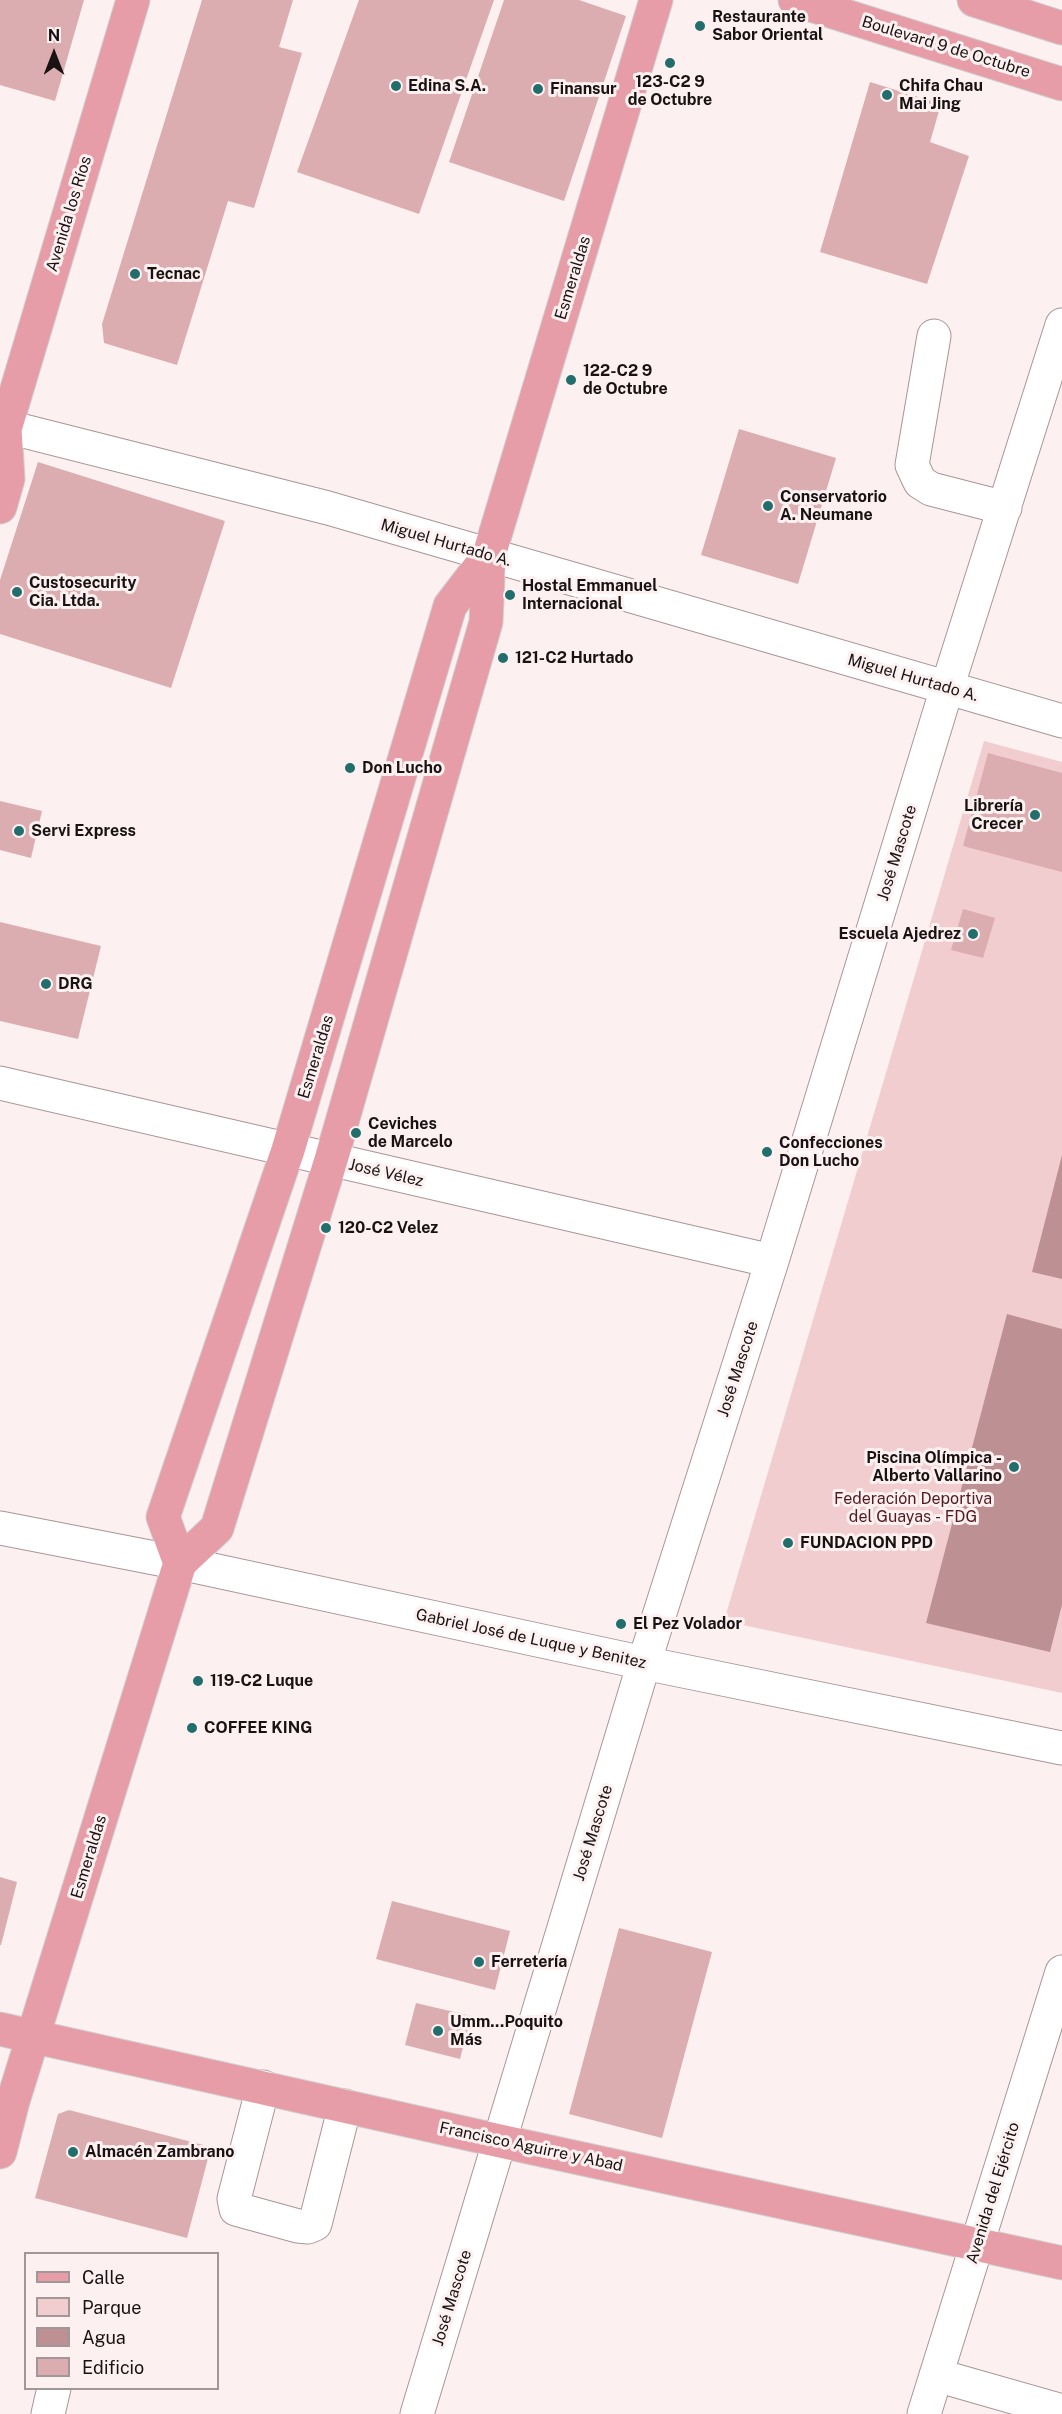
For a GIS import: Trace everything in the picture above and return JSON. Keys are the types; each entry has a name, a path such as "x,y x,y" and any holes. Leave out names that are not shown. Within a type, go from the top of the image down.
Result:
{"main road":[{"name":"Avenida los Ríos","path":"0,507 8,479 3,429 133,0"},
{"name":"Esmeraldas","path":"0,2152 13,2101 180,1563 217,1528 331,1160 486,622 489,555 656,0"},
{"name":"Boulevard 9 de Octubre","path":"795,0 1062,84"},
{"path":"974,0 1062,28"},
{"name":"Esmeraldas","path":"180,1563 163,1517 288,1150 450,606 489,555"},
{"name":"Francisco Aguirre y Abad","path":"0,2029 1062,2264"}],"street":[{"name":"José Mascote","path":"417,2414 644,1663 772,1261 947,688 1062,325"},
{"path":"934,336 912,465 920,482 931,489 1005,508"},
{"name":"Miguel Hurtado A.","path":"3,429 328,508 1062,721"},
{"name":"José Vélez","path":"0,1083 772,1261"},
{"name":"Gabriel José de Luque y Benitez","path":"0,1528 180,1563 644,1663 1062,1748"},
{"name":"Avenida del Ejército","path":"924,2414 1062,1972"},
{"path":"263,2087 234,2199 236,2209 298,2226 308,2227 315,2224 345,2106"},
{"path":"936,2375 1062,2411"},
{"path":"48,2414 54,2390"}],"green space":[{"name":"Federación Deportiva del Guayas - FDG","path":"984,741 1062,762 1062,1693 724,1621"}],"water":[{"path":"1062,1155 1062,1279 1032,1272"},
{"name":"Piscina Olímpica - Alberto Vallarino","path":"1007,1314 1062,1329 1062,1605 1050,1652 926,1623"}],"building":[{"path":"0,0 84,0 55,101 0,85"},
{"path":"202,0 293,0 279,47 302,53 254,208 228,201 177,365 104,343 102,324"},
{"name":"Edina S.A.","path":"359,0 494,0 419,214 297,172"},
{"name":"Finansur","path":"504,0 579,0 626,16 564,201 449,162"},
{"path":"870,82 941,104 930,142 969,156 927,284 820,252"},
{"name":"Conservatorio A. Neumane","path":"739,429 836,458 798,584 701,555"},
{"path":"38,462 225,521 171,688 0,634 0,580"},
{"path":"988,753 1062,773 1062,872 963,846"},
{"name":"Servi Express","path":"0,801 42,811 31,858 0,850"},
{"name":"Escuela Ajedrez","path":"963,909 995,918 983,958 951,950"},
{"name":"DRG","path":"0,922 101,946 78,1039 0,1021"},
{"path":"0,1877 17,1882 1,1945 0,1945"},
{"path":"392,1901 510,1931 495,1990 376,1959"},
{"path":"619,1928 712,1952 662,2138 569,2114"},
{"name":"Umm...Poquito Más","path":"416,2003 471,2016 460,2059 405,2045"},
{"path":"69,2110 211,2147 187,2238 35,2198 58,2114"}],"place":[{"name":"Restaurante Sabor Oriental","path":"700,26"},
{"name":"123-C2 9 de Octubre","path":"670,63"},
{"name":"Edina S.A.","path":"396,86"},
{"name":"Finansur","path":"538,89"},
{"name":"Chifa Chau Mai Jing","path":"887,95"},
{"name":"Tecnac","path":"135,274"},
{"name":"122-C2 9 de Octubre","path":"571,380"},
{"name":"Conservatorio A. Neumane","path":"768,506"},
{"name":"Custosecurity Cia. Ltda.","path":"17,592"},
{"name":"Hostal Emmanuel Internacional","path":"510,595"},
{"name":"121-C2 Hurtado","path":"503,658"},
{"name":"Don Lucho","path":"350,768"},
{"name":"Librería Crecer","path":"1035,815"},
{"name":"Servi Express","path":"19,831"},
{"name":"Escuela Ajedrez","path":"973,934"},
{"name":"DRG","path":"46,984"},
{"name":"Ceviches de Marcelo","path":"356,1133"},
{"name":"Confecciones Don Lucho","path":"767,1152"},
{"name":"120-C2 Velez","path":"326,1228"},
{"name":"Piscina Olímpica - Alberto Vallarino","path":"1014,1467"},
{"name":"FUNDACION PPD","path":"788,1543"},
{"name":"El Pez Volador","path":"621,1624"},
{"name":"119-C2 Luque","path":"198,1681"},
{"name":"COFFEE KING","path":"192,1728"},
{"name":"Ferretería","path":"479,1962"},
{"name":"Umm...Poquito Más","path":"438,2031"},
{"name":"Almacén Zambrano","path":"73,2152"}]}
